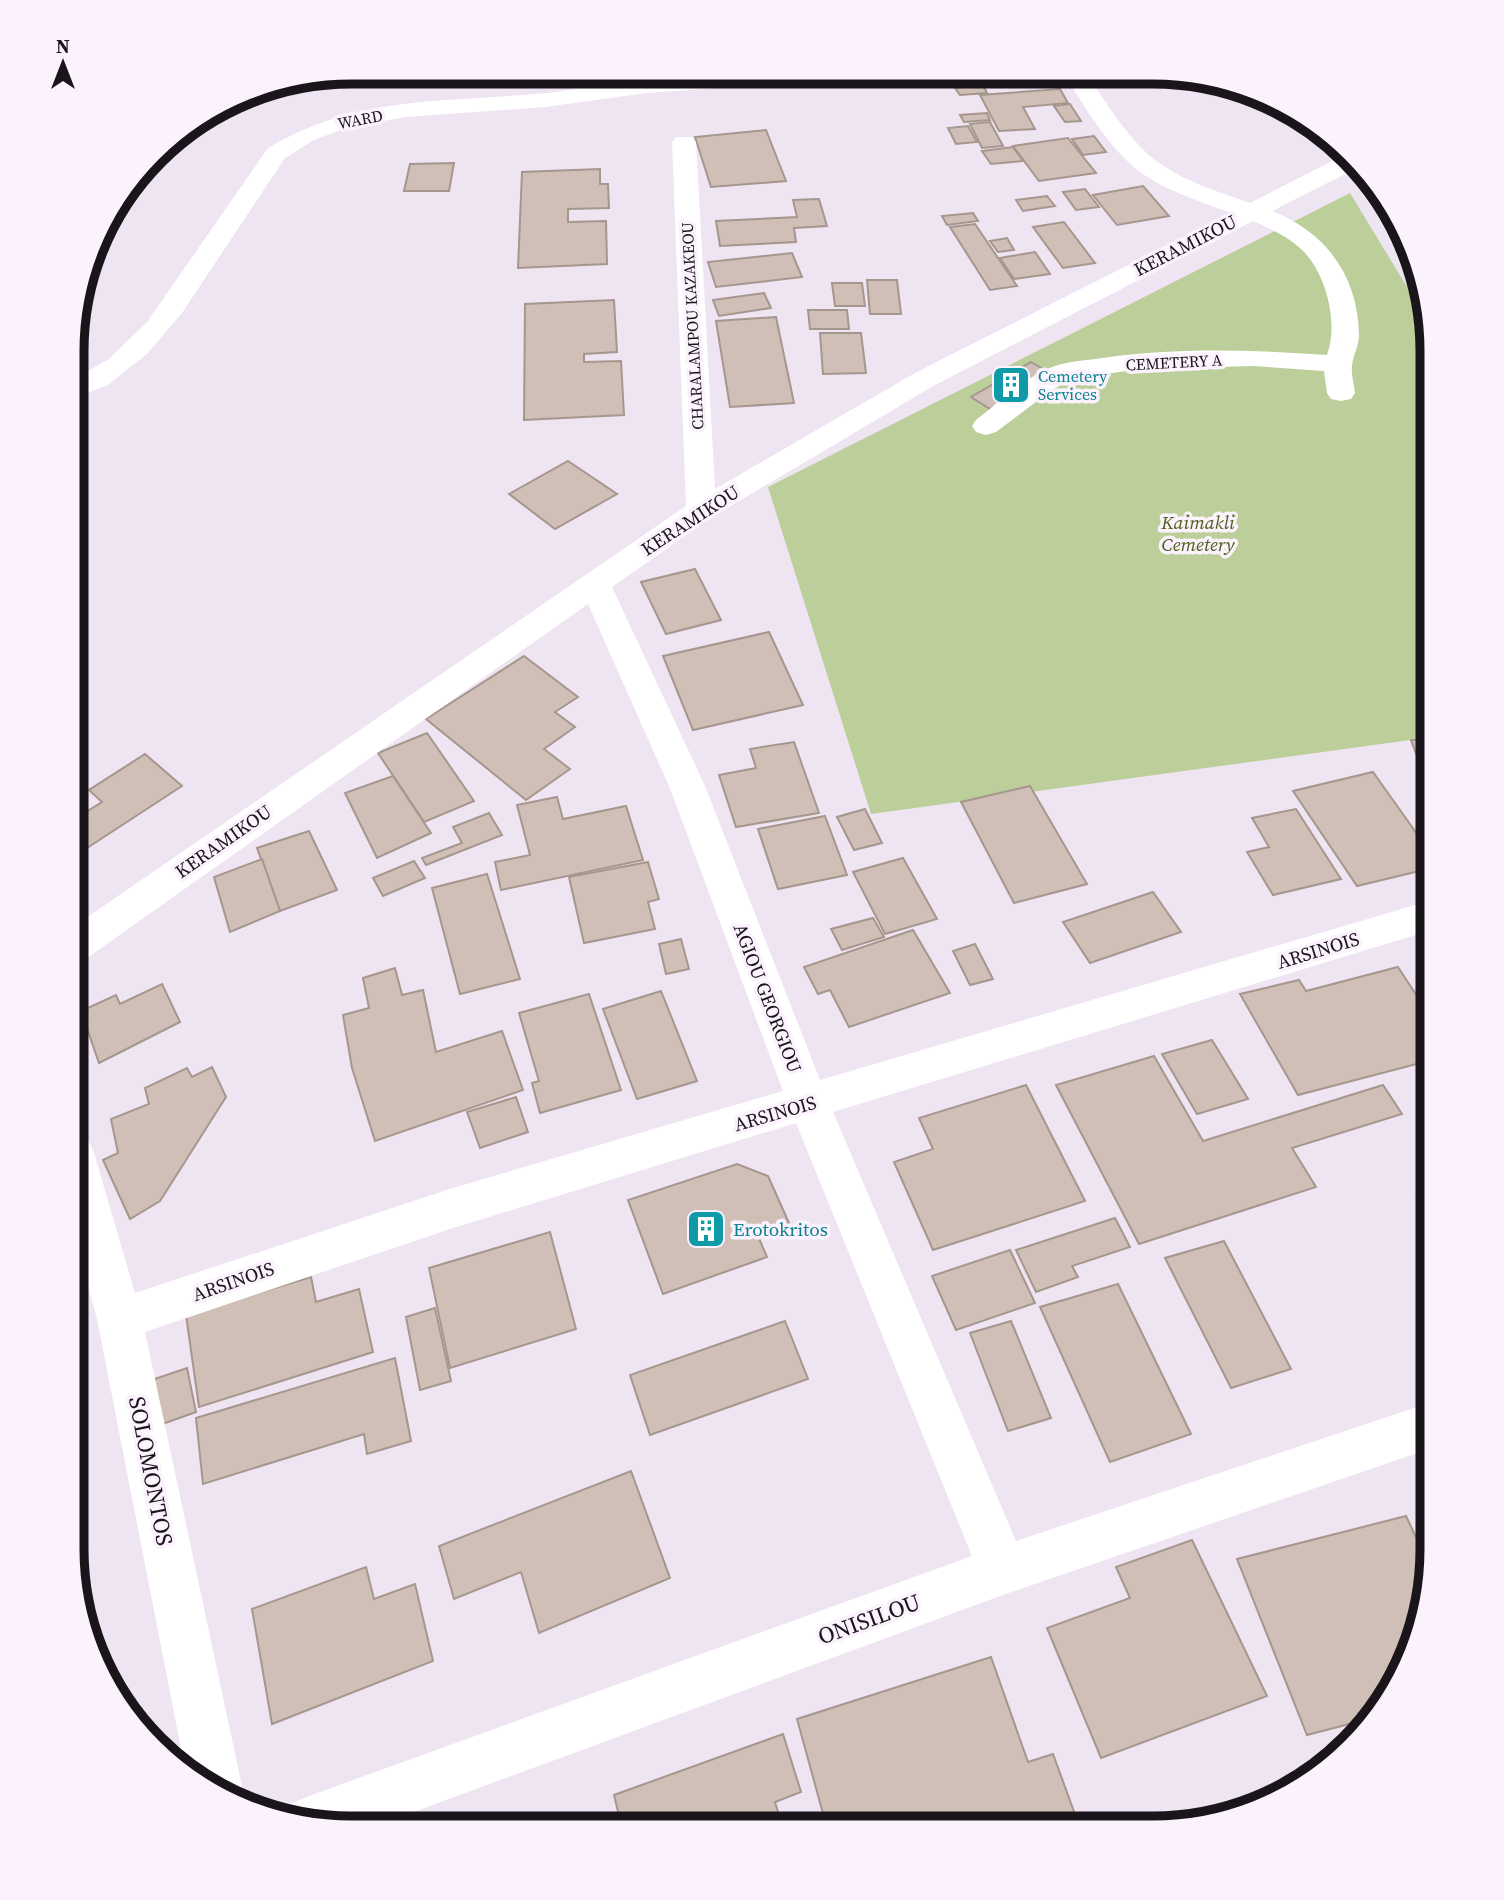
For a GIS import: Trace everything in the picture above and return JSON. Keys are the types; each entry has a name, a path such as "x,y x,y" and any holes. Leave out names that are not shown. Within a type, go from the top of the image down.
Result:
{"street":[{"name":"WARD","path":"84,384 120,364 145,340 173,307 276,153 298,138 324,126 429,106 544,100 687,84"},
{"path":"1082,84 1127,144 1151,168 1190,190 1251,212 1295,232 1310,243 1324,260 1334,283 1345,338 1338,364 1341,393"},
{"name":"CHARALAMPOU KAZAKEOU","path":"684,142 701,510"},
{"name":"KERAMIKOU","path":"84,939 701,510 925,379 1344,164"},
{"name":"CEMETERY A","path":"986,426 1039,386 1064,372 1133,362 1175,360 1254,358 1338,364"},
{"name":"AGIOU GEORGIOU","path":"594,583 687,786 809,1104 1003,1570"},
{"name":"ARSINOIS","path":"120,1319 453,1208 809,1104 1420,919"},
{"name":"SOLOMONTOS","path":"84,1192 120,1319 213,1777"},
{"name":"ONISILOU","path":"331,1815 1003,1570 1420,1429"}],"green space":[{"name":"Kaimakli Cemetery","path":"1350,193 1415,300 1418,316 1420,739 871,814 768,487"}],"building":[{"path":"983,85 987,93 960,95 955,88"},
{"path":"1060,89 1068,103 1023,107 1035,129 999,131 980,95"},
{"path":"1070,104 1081,121 1065,122 1054,106"},
{"path":"987,113 990,120 964,122 960,115"},
{"path":"990,122 1003,146 982,148 970,124"},
{"path":"968,126 977,142 956,144 948,128"},
{"path":"766,130 786,181 711,187 695,137"},
{"path":"1094,136 1106,152 1083,155 1072,139"},
{"path":"1068,138 1096,173 1039,181 1013,146"},
{"path":"1013,147 1023,161 991,164 982,151"},
{"path":"454,163 449,191 404,191 410,164"},
{"path":"600,169 600,184 608,184 609,208 568,209 568,222 606,221 607,264 518,268 522,172"},
{"path":"1143,186 1169,216 1117,225 1093,195"},
{"path":"1085,189 1099,207 1076,210 1063,192"},
{"path":"1047,196 1055,206 1023,211 1016,200"},
{"path":"819,199 827,226 794,228 796,242 720,246 716,221 797,217 793,200"},
{"path":"973,213 978,221 947,225 942,216"},
{"path":"1064,222 1095,263 1063,268 1033,227"},
{"path":"975,224 1017,286 990,290 950,227"},
{"path":"1007,238 1014,250 998,252 990,241"},
{"path":"1035,252 1050,274 1014,279 1000,258"},
{"path":"1397,252 1401,252 1409,276"},
{"path":"792,253 802,277 716,287 708,262"},
{"path":"867,280 897,280 901,314 870,314"},
{"path":"832,283 862,283 865,306 835,306"},
{"path":"764,293 771,308 719,316 713,300"},
{"path":"614,300 617,352 584,354 584,362 621,361 624,415 524,420 525,304"},
{"path":"808,310 847,310 849,329 810,329"},
{"path":"776,317 794,403 730,407 716,321"},
{"path":"820,333 861,333 866,373 823,374"},
{"name":"Cemetery Services","path":"1031,362 1050,373 990,409 971,397"},
{"path":"568,461 617,494 555,529 509,494"},
{"path":"695,569 721,620 666,634 641,582"},
{"path":"769,632 803,705 693,730 663,656"},
{"path":"524,656 578,697 555,712 575,727 544,749 570,769 526,800 426,719"},
{"path":"427,733 474,801 424,822 378,753"},
{"path":"1411,740 1420,740 1420,764"},
{"path":"794,742 819,813 736,827 719,775 756,768 750,749"},
{"path":"145,754 182,786 87,848 84,845 84,813 102,802 89,790"},
{"path":"1373,772 1420,838 1420,871 1357,886 1293,791"},
{"path":"393,776 431,833 377,858 345,793"},
{"path":"1030,786 1087,884 1014,903 961,802"},
{"path":"557,797 563,819 626,806 643,860 501,890 495,862 530,855 517,805"},
{"path":"865,809 882,843 854,850 837,817"},
{"path":"1296,809 1341,879 1273,895 1247,852 1269,847 1252,818"},
{"path":"489,813 502,835 426,865 422,858 462,843 453,827"},
{"path":"825,816 847,875 778,889 758,829"},
{"path":"309,831 337,890 280,911 257,848"},
{"path":"903,858 937,919 885,934 853,872"},
{"path":"262,859 280,911 230,932 214,877"},
{"path":"414,861 425,878 383,896 373,878"},
{"path":"648,862 659,899 648,902 655,929 584,943 569,877"},
{"path":"487,874 520,979 460,994 432,888"},
{"path":"1153,892 1181,932 1090,963 1063,922"},
{"path":"873,918 884,937 842,950 831,929"},
{"path":"913,930 950,993 849,1027 830,990 818,994 804,967"},
{"path":"681,939 689,969 666,974 659,944"},
{"path":"975,944 993,979 970,985 953,951"},
{"path":"1398,967 1420,1001 1420,1063 1298,1095 1240,994 1299,980 1306,991"},
{"path":"395,968 402,995 423,990 436,1052 502,1031 523,1090 375,1141 352,1068 343,1015 369,1008 363,978"},
{"path":"162,984 180,1022 99,1063 84,1020 84,1010 116,995 120,1004"},
{"path":"661,991 697,1081 637,1099 603,1009"},
{"path":"589,994 621,1090 540,1113 532,1083 539,1081 519,1013"},
{"path":"1212,1040 1248,1099 1197,1114 1162,1054"},
{"path":"1154,1056 1203,1141 1383,1085 1402,1114 1292,1148 1316,1187 1139,1244 1056,1085"},
{"path":"212,1067 226,1097 160,1201 130,1219 103,1160 118,1153 111,1119 149,1104 145,1088 187,1068 192,1077"},
{"path":"1026,1085 1085,1201 933,1250 894,1162 933,1149 919,1118"},
{"path":"516,1097 528,1132 480,1148 467,1112"},
{"name":"Erotokritos","path":"737,1164 768,1176 789,1223 757,1234 767,1257 663,1294 628,1200"},
{"path":"1115,1218 1130,1247 1072,1266 1078,1277 1036,1292 1016,1250"},
{"path":"550,1232 576,1329 450,1368 429,1268"},
{"path":"1224,1241 1291,1369 1231,1388 1165,1258"},
{"path":"1010,1250 1035,1303 956,1330 932,1276"},
{"path":"311,1277 316,1302 359,1289 373,1352 199,1407 186,1315"},
{"path":"1118,1284 1191,1434 1110,1462 1040,1307"},
{"path":"435,1308 451,1381 420,1390 406,1317"},
{"path":"785,1321 808,1379 650,1435 630,1375"},
{"path":"1011,1321 1051,1418 1008,1431 970,1333"},
{"path":"395,1358 411,1441 367,1454 364,1434 203,1484 196,1418"},
{"path":"187,1368 196,1412 157,1426 149,1381"},
{"path":"631,1471 670,1578 539,1633 521,1572 454,1599 439,1546"},
{"path":"1406,1516 1420,1546 1418,1584 1411,1618 1392,1667 1356,1722 1307,1735 1237,1559"},
{"path":"1192,1540 1267,1696 1101,1758 1047,1628 1130,1598 1116,1567"},
{"path":"366,1567 374,1599 415,1584 433,1661 272,1724 252,1609"},
{"path":"991,1657 1028,1762 1053,1754 1076,1816 824,1816 797,1719"},
{"path":"783,1734 801,1792 775,1802 779,1816 619,1816 614,1795"}],"place":[{"name":"Cemetery Services","path":"1011,385"},
{"name":"Erotokritos","path":"706,1229"}]}
